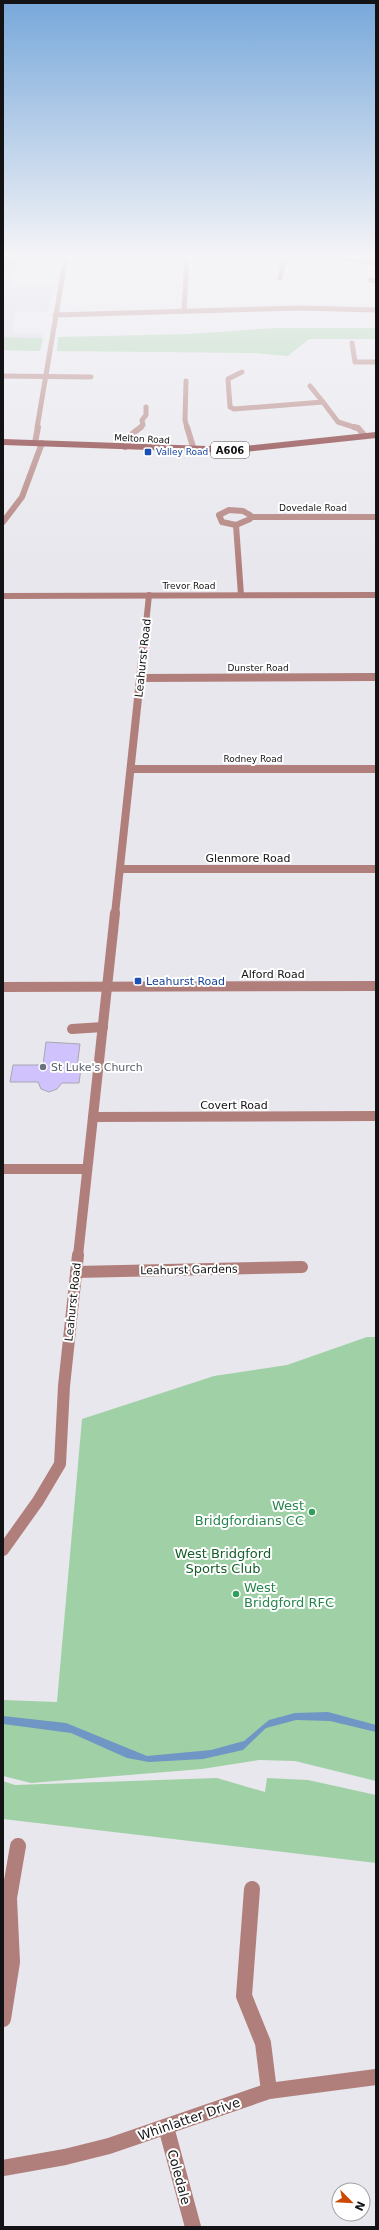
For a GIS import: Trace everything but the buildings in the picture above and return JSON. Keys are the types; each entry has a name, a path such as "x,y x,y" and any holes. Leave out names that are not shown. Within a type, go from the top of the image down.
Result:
{"main road":[{"name":"Melton Road","path":"3,442 194,450 262,448 376,435"}],"street":[{"path":"35,443 48,360"},
{"path":"355,360 355,362 376,362"},
{"path":"242,372 228,379 230,407 234,409 323,402"},
{"path":"3,376 91,376"},
{"path":"186,381 185,420 194,450"},
{"path":"310,386 338,422 358,428 365,436"},
{"path":"125,447 132,434 143,425 142,420 146,415 143,407 153,407"},
{"path":"3,522 22,497 42,443"},
{"name":"Dovedale Road","path":"251,517 245,523 236,525 222,522 219,515 229,510 239,510 247,513 251,517 376,517"},
{"path":"236,525 241,595"},
{"name":"Trevor Road","path":"3,596 376,595"},
{"name":"Leahurst Road","path":"5,1542 38,1501 60,1464 64,1386 149,596"},
{"name":"Dunster Road","path":"140,678 376,677"},
{"name":"Rodney Road","path":"131,769 376,769"},
{"name":"Glenmore Road","path":"120,870 376,869"},
{"name":"Alford Road","path":"3,987 376,986"},
{"path":"72,1029 103,1028"},
{"name":"Covert Road","path":"93,1117 376,1116"},
{"path":"3,1169 87,1169"},
{"name":"Leahurst Gardens","path":"76,1272 302,1267"},
{"path":"3,2020 12,1962 10,1898 18,1846"},
{"path":"252,1889 244,1996 263,2043 269,2091"},
{"name":"Whinlatter Drive","path":"3,2168 87,2152 166,2127 269,2091 376,2077"},
{"name":"Coledale","path":"166,2127 193,2227"}],"green space":[{"name":"West Bridgford Sports Club","path":"367,1337 376,1337 376,1781 295,1761 259,1760 202,1769 31,1783 3,1776 3,1700 57,1702 82,1419 214,1376 287,1365"},
{"path":"217,1778 265,1792 267,1778 308,1780 376,1795 376,1863 3,1819 3,1781 15,1785"}],"water":[{"path":"328,1712 376,1725 376,1732 330,1721 296,1720 266,1728 243,1750 203,1759 149,1762 127,1758 71,1733 3,1724 3,1716 66,1723 147,1756 211,1750 244,1741 269,1720 295,1713"}],"place":[{"name":"Valley Road","path":"148,452"},
{"name":"Leahurst Road","path":"138,981"},
{"name":"St Luke's Church","path":"43,1067"},
{"name":"West Bridgfordians CC","path":"312,1512"},
{"name":"West Bridgford RFC","path":"236,1594"}]}
